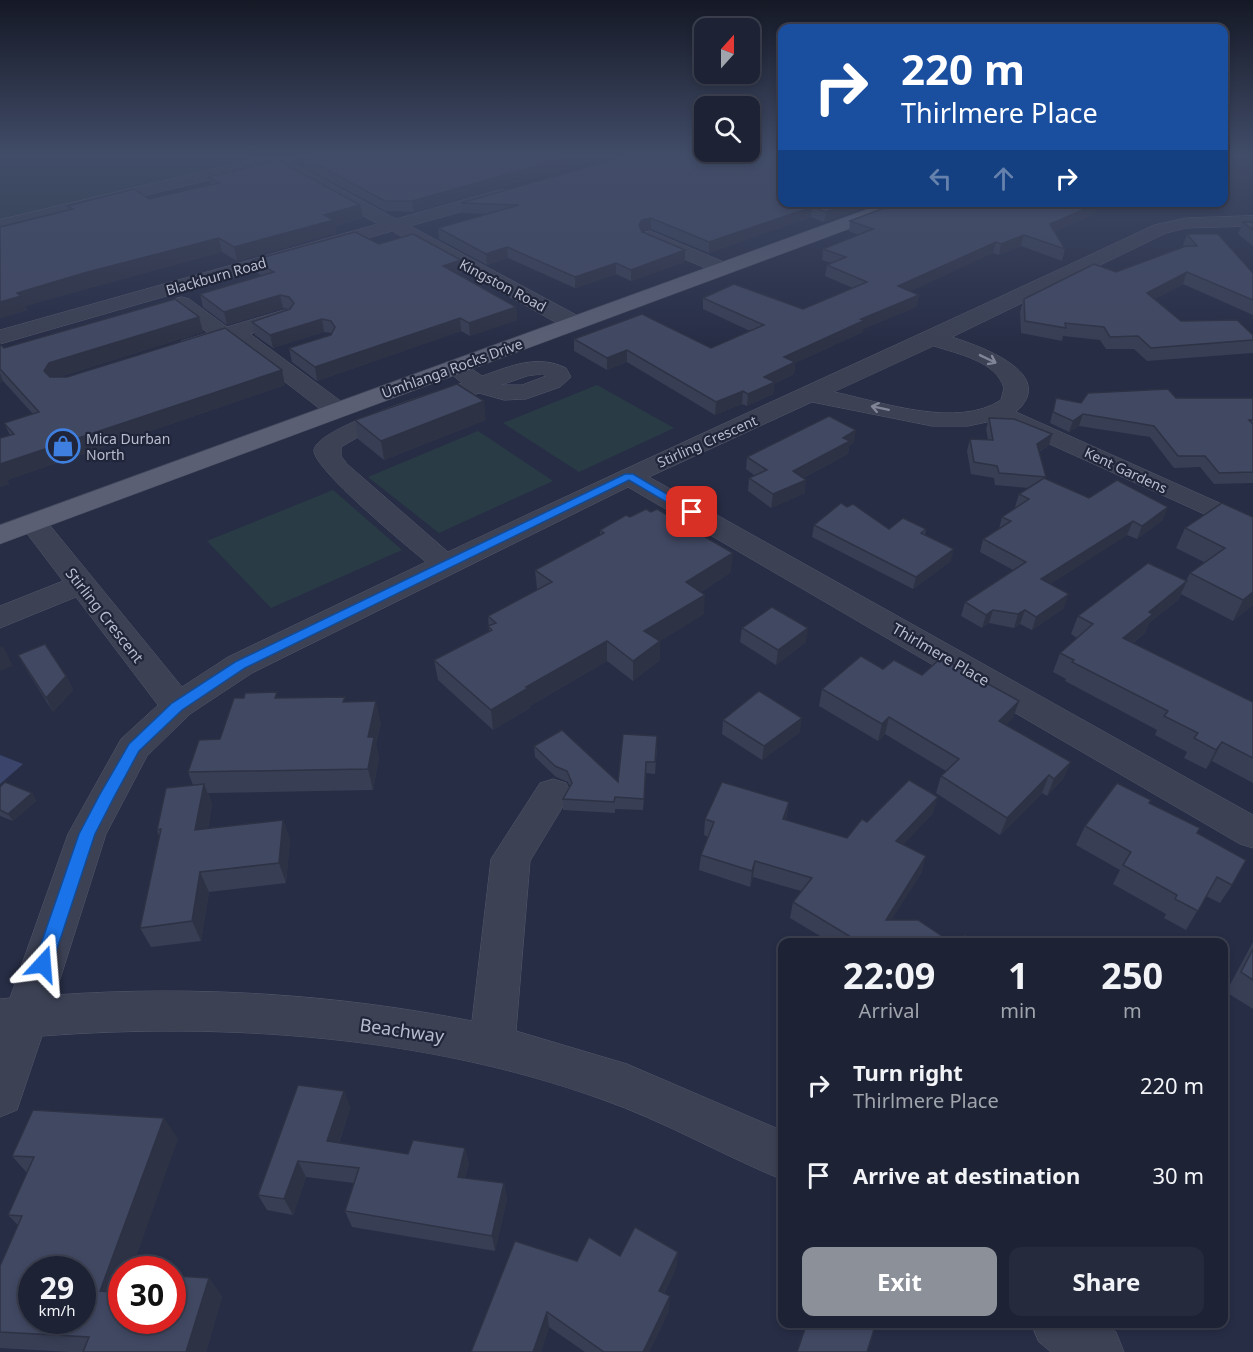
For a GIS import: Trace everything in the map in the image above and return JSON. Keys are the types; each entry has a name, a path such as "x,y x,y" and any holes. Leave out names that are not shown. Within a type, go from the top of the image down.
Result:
{"main road":[{"name":"Umhlanga Rocks Drive","path":"0,535 862,218"}],"street":[{"path":"0,225 29,218"},
{"name":"Kingston Road","path":"380,218 574,323"},
{"name":"Blackburn Road","path":"0,337 421,218"},
{"name":"Stirling Crescent","path":"0,1094 14,1017 87,834 134,747 177,706 240,665 445,564 629,476 933,338 1160,229 1186,223 1253,221"},
{"path":"650,237 724,269"},
{"path":"42,344 247,284"},
{"path":"182,303 220,332 231,333 270,359 338,410"},
{"path":"165,354 284,316"},
{"path":"810,394 918,417 948,420 975,419 1000,412 1011,403 1016,392 1009,374 1002,366 933,338"},
{"path":"270,359 292,352"},
{"path":"445,564 338,470 327,449 338,437 349,432 477,385 454,367"},
{"name":"Kent Gardens","path":"1000,412 1253,528"},
{"name":"Thirlmere Place","path":"629,476 1253,833"},
{"name":"Stirling Crescent","path":"33,523 177,706"},
{"path":"0,618 81,584"},
{"path":"492,1046 511,859 553,793"},
{"name":"Beachway","path":"14,1017 141,1011 272,1016 368,1024 492,1046 575,1068 686,1110 778,1154"},
{"path":"1065,1328 1096,1352"}],"shaded area":[{"path":"597,385 674,428 579,472 503,423"},
{"path":"478,431 553,481 439,533 368,477"},
{"path":"333,490 402,550 271,608 207,541"}],"water":[{"path":"0,755 23,764 0,784"}],"building":[{"path":"36,218 330,218 334,220 234,247 219,238 84,273 17,293 21,296 0,302 0,227"},
{"path":"473,218 651,218 642,220 639,225 642,232 685,250 631,270 616,263 575,277 507,247 486,254 438,228"},
{"path":"651,218 779,218 709,242"},
{"path":"858,218 1064,218 1050,224 1065,249 1024,235 1001,244 996,242 898,286 919,295 861,319 865,320 784,357 795,362 764,377 775,382 748,394 743,391 716,402 627,350 607,358 574,339 642,314 711,348 764,325 703,298 734,284 803,309 867,282 827,265 846,257 823,249 873,229 850,221"},
{"path":"1243,222 1253,222 1253,230"},
{"path":"355,232 379,244 413,234 461,260 443,266 516,307 469,323 460,318 315,367 289,348 331,335 335,327 331,321 322,319 270,335 252,322 290,309 294,303 289,297 280,295 224,312 200,294 274,272 253,260"},
{"path":"1187,234 1218,234 1253,273 1253,300 1187,272 1147,293 1181,321 1237,320 1253,335 1253,340 1151,348 1138,336 1110,337 1104,327 1065,323 1066,328 1025,321 1024,299 1094,264 1116,272 1186,246 1197,246"},
{"path":"175,299 199,317 49,363 44,371 50,377 67,377 225,328 282,370 0,464 0,438 14,434 4,423 39,412 0,369 0,344 4,348"},
{"path":"457,384 484,401 381,441 355,420"},
{"path":"1168,389 1176,398 1253,398 1253,420 1249,420 1253,424 1253,472 1219,473 1205,456 1178,456 1154,426 1083,414 1073,421 1053,412 1056,398 1081,403 1088,393"},
{"path":"829,416 856,430 843,438 850,441 793,471 806,480 773,494 749,478 767,470 747,457"},
{"path":"989,418 1014,419 1052,434 1037,444 1046,477 999,473 997,466 974,462 970,439 993,440"},
{"path":"1044,478 1089,498 1117,480 1168,507 1142,526 1133,521 1041,579 1069,594 1036,617 1025,610 1018,614 993,610 986,615 965,602 1026,562 983,539 1011,521 1002,517 1029,499 1019,494"},
{"path":"841,503 847,507 853,504 889,529 903,518 926,529 921,533 954,549 916,577 814,525"},
{"path":"1222,503 1253,517 1253,592 1243,600 1190,573 1225,548 1185,528"},
{"path":"646,509 651,512 657,509 733,553 686,582 705,595 644,631 660,641 633,661 607,641 526,687 528,688 491,710 434,660 492,630 488,626 496,623 488,616 552,582 535,570 604,533 600,530 626,515 630,517"},
{"path":"1148,563 1187,581 1149,612 1153,614 1123,638 1253,702 1253,758 1222,742 1216,750 1194,738 1198,733 1164,716 1168,711 1072,662 1074,660 1060,653 1093,624 1078,616"},
{"path":"772,607 808,628 778,650 742,628"},
{"path":"45,644 66,676 46,698 18,655"},
{"path":"861,656 883,669 894,660 922,675 941,658 1019,701 999,721 1071,762 1054,779 1049,775 1007,818 941,776 959,759 889,717 882,724 822,689"},
{"path":"759,691 802,718 764,746 723,720"},
{"path":"277,692 275,698 345,697 343,702 376,701 368,737 374,737 368,769 188,772 199,740 220,739 234,698 244,698 245,693"},
{"path":"562,730 618,782 623,734 657,736 655,762 646,762 644,799 615,797 614,802 563,799 572,783 567,771 555,766 534,746"},
{"path":"909,780 938,797 896,841 926,856 886,920 918,920 945,938 852,938 793,902 812,878 755,861 752,871 701,855 714,822 705,819 722,782 789,802 783,819 847,838 862,819 867,822"},
{"path":"5,782 32,793 8,814 0,810 0,787"},
{"path":"1117,783 1151,800 1149,803 1200,828 1197,833 1246,860 1232,885 1217,877 1198,911 1175,899 1177,895 1123,865 1131,852 1085,826"},
{"path":"204,784 195,830 283,820 279,863 200,872 192,921 140,928 161,829 157,830 166,788"},
{"path":"1253,949 1253,980 1241,972"},
{"path":"298,1085 344,1091 327,1141 408,1154 413,1140 465,1148 458,1177 504,1183 492,1236 345,1211 359,1168 298,1161 284,1199 258,1195"},
{"path":"33,1110 164,1118 113,1256 108,1256 108,1269 100,1291 108,1292 108,1334 186,1334 186,1277 209,1278 186,1352 83,1352 89,1337 36,1334 96,1334 96,1256 18,1256 18,1333 0,1332 0,1266 22,1216 8,1215 34,1157 12,1156"},
{"path":"635,1227 678,1252 659,1291 670,1296 643,1352 604,1352 547,1312 533,1352 471,1352 515,1241 577,1261 589,1237 620,1256"},
{"path":"805,1328 874,1328 867,1352 797,1352"}],"place":[{"name":"Mica Durban North","path":"63,446"}],"route":[{"path":"43,964 87,834 134,747 177,706 240,665 629,476 692,512"}]}
